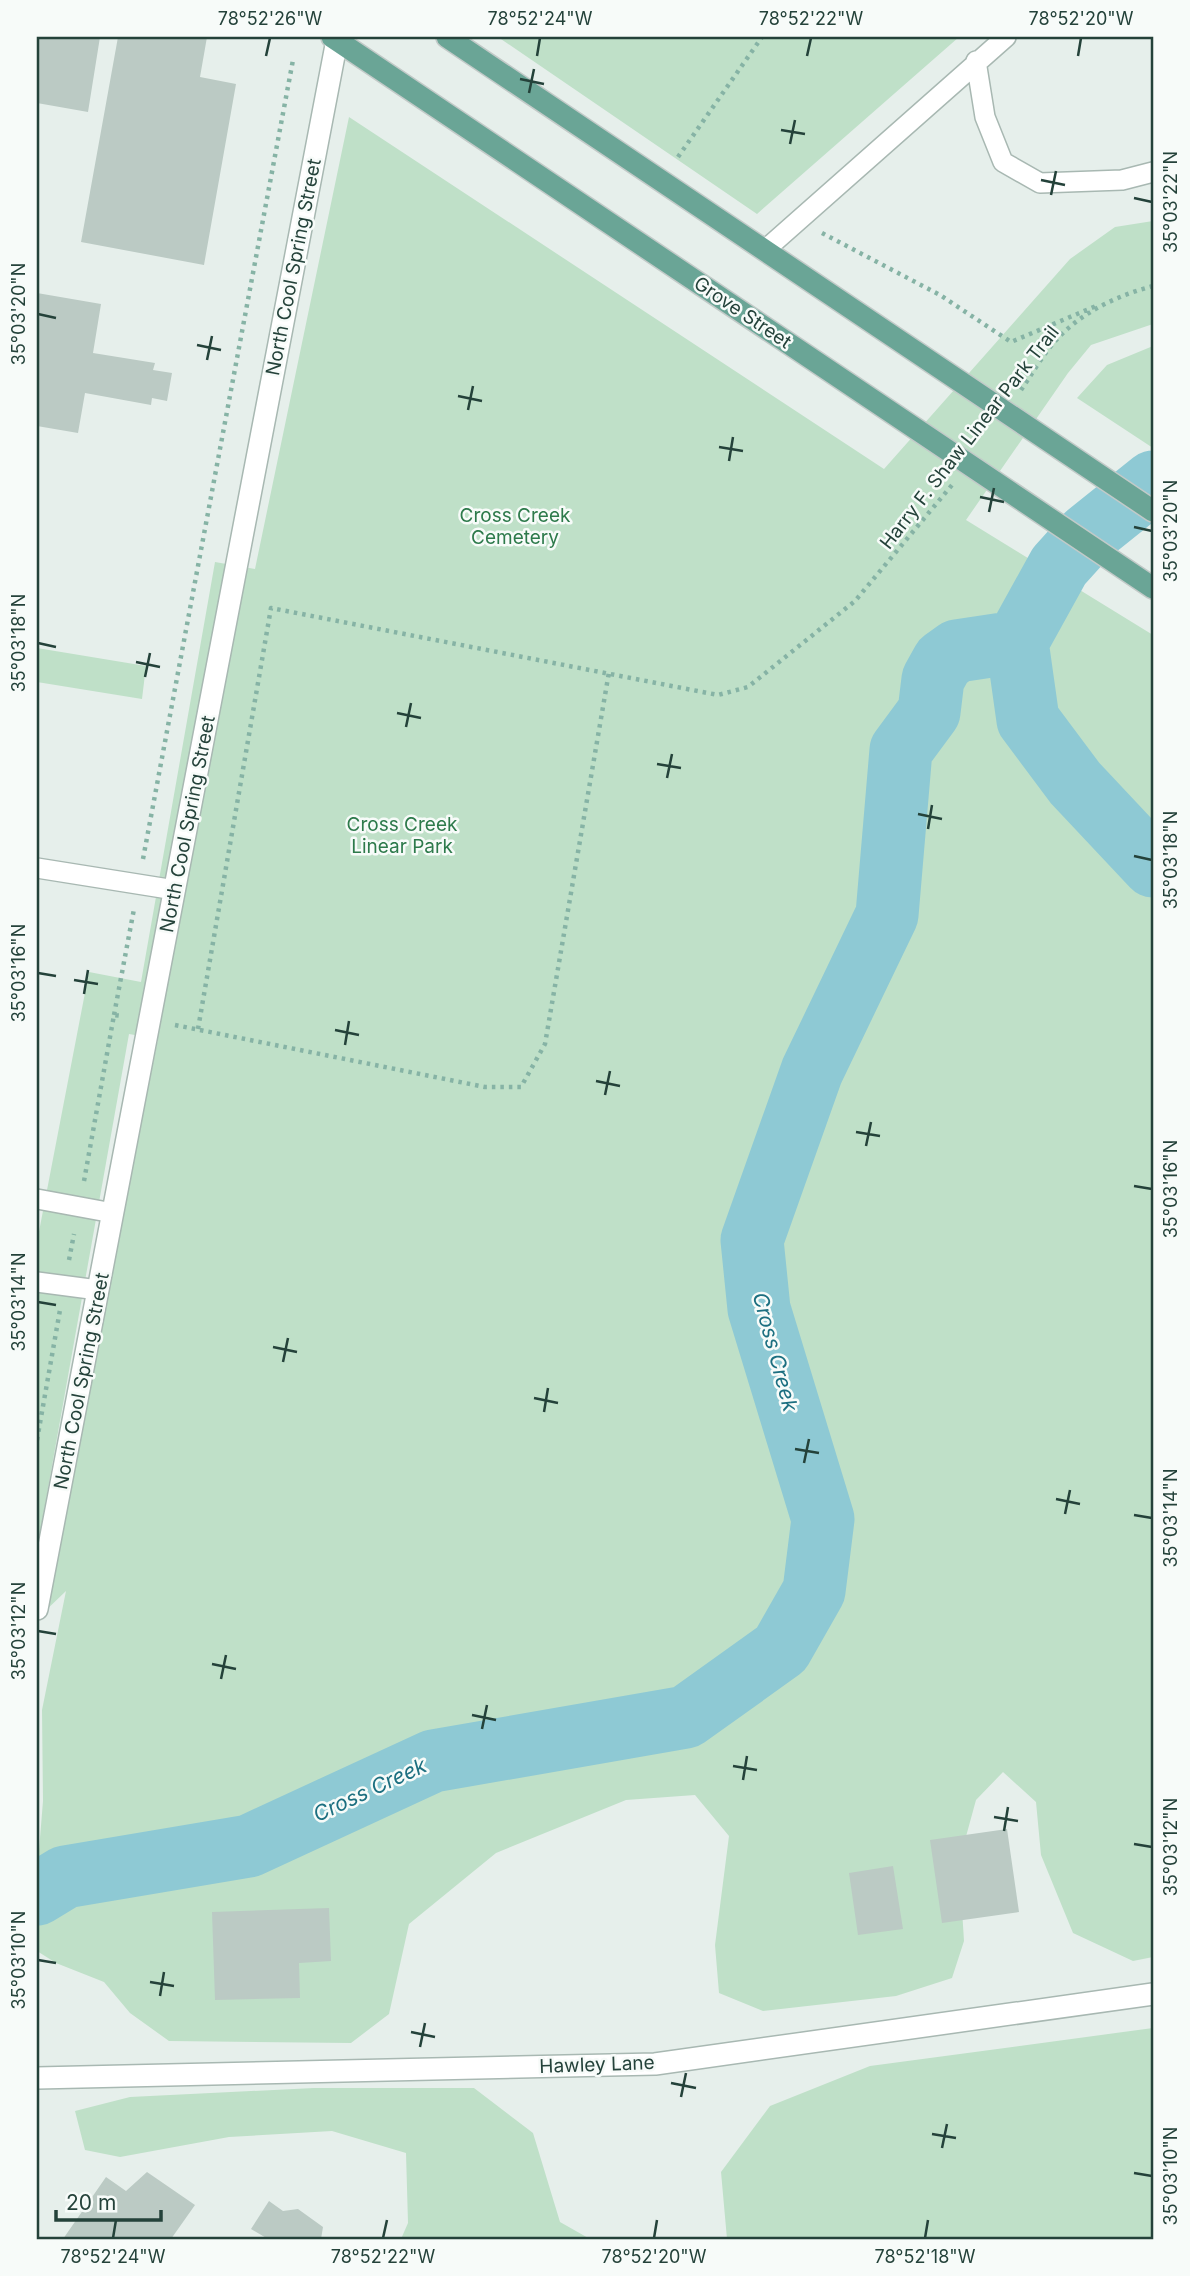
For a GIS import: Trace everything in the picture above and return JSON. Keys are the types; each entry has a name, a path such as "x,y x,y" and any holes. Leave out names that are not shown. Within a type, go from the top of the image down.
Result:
{"main road":[{"path":"447,37 1153,511"},
{"name":"Grove Street","path":"335,38 1153,588"}],"street":[{"name":"North Cool Spring Street","path":"37,1609 45,1529 98,1290 176,890 335,38"},
{"name":"Hawley Lane","path":"37,2078 655,2064 1152,1994"}],"lane":[{"path":"765,250 1006,37"},
{"path":"976,61 985,117 1003,162 1040,183 1122,180 1153,172"},
{"path":"37,868 176,890"},
{"path":"37,1199 113,1213"},
{"path":"37,1282 98,1290"}],"path":[{"path":"661,181 762,37"},
{"path":"37,1440 138,884 293,60"},
{"path":"799,220 940,295 1011,342 1125,294"},
{"name":"Harry F. Shaw Linear Park Trail","path":"1020,391 1059,337 1098,307 1125,294 1153,286"},
{"name":"Harry F. Shaw Linear Park Trail","path":"609,672 718,695 748,687 855,601 934,511 958,478"},
{"path":"114,1015 198,1029 485,1087 521,1087 545,1044 609,672 271,608 198,1029"}],"green space":[{"path":"498,37 959,37 757,214"},
{"path":"349,117 884,469 1070,259 1115,227 1153,221 1153,324 1091,345 1068,373 966,520 1153,635 1153,1957 1133,1961 1073,1933 1041,1855 1036,1802 1003,1772 976,1800 959,1862 964,1941 952,1978 896,1996 763,2011 719,1993 715,1945 729,1836 695,1795 626,1800 496,1853 409,1924 389,2014 351,2043 169,2041 130,2013 104,1982 56,1963 37,1951 37,1875 43,1801 42,1710 66,1591 40,1616 158,1039 129,1034 37,1550 37,1242 89,972 141,982 215,562 255,569"},
{"path":"1153,346 1153,448 1077,398 1107,365"},
{"path":"37,648 146,666 142,699 37,682"},
{"path":"1153,2028 1153,2239 727,2239 721,2172 770,2106 870,2066"},
{"path":"314,2088 474,2088 533,2133 560,2222 590,2239 401,2239 408,2223 406,2153 332,2131 229,2137 120,2157 85,2150 75,2111 130,2097"}],"building":[{"path":"37,37 100,37 88,112 37,103"},
{"path":"118,37 207,37 200,77 236,84 204,265 81,242"},
{"path":"37,293 101,304 93,353 155,363 153,370 172,373 167,401 152,398 151,405 85,393 78,433 37,426"},
{"path":"1007,1829 1019,1912 942,1923 930,1840"},
{"path":"893,1866 903,1929 858,1935 849,1873"},
{"path":"329,1908 331,1961 299,1963 300,1998 215,2000 212,1912"},
{"path":"147,2172 195,2205 171,2239 63,2239 106,2177 126,2191"},
{"path":"269,2201 283,2211 298,2209 323,2227 321,2239 268,2239 251,2229"}],"waterway":[{"name":"Cross Creek","path":"37,1894 65,1877 249,1846 433,1761 686,1717 781,1649 814,1591 823,1519 759,1309 752,1240 812,1071 887,915 901,750 929,712 933,679 943,661 957,651 1017,642 1059,566 1087,535 1153,482"},
{"path":"1017,642 1028,720 1075,783 1153,866"}],"park label":[{"name":"Cross Creek Cemetery","path":"515,526"},
{"name":"Cross Creek Linear Park","path":"402,835"}]}
